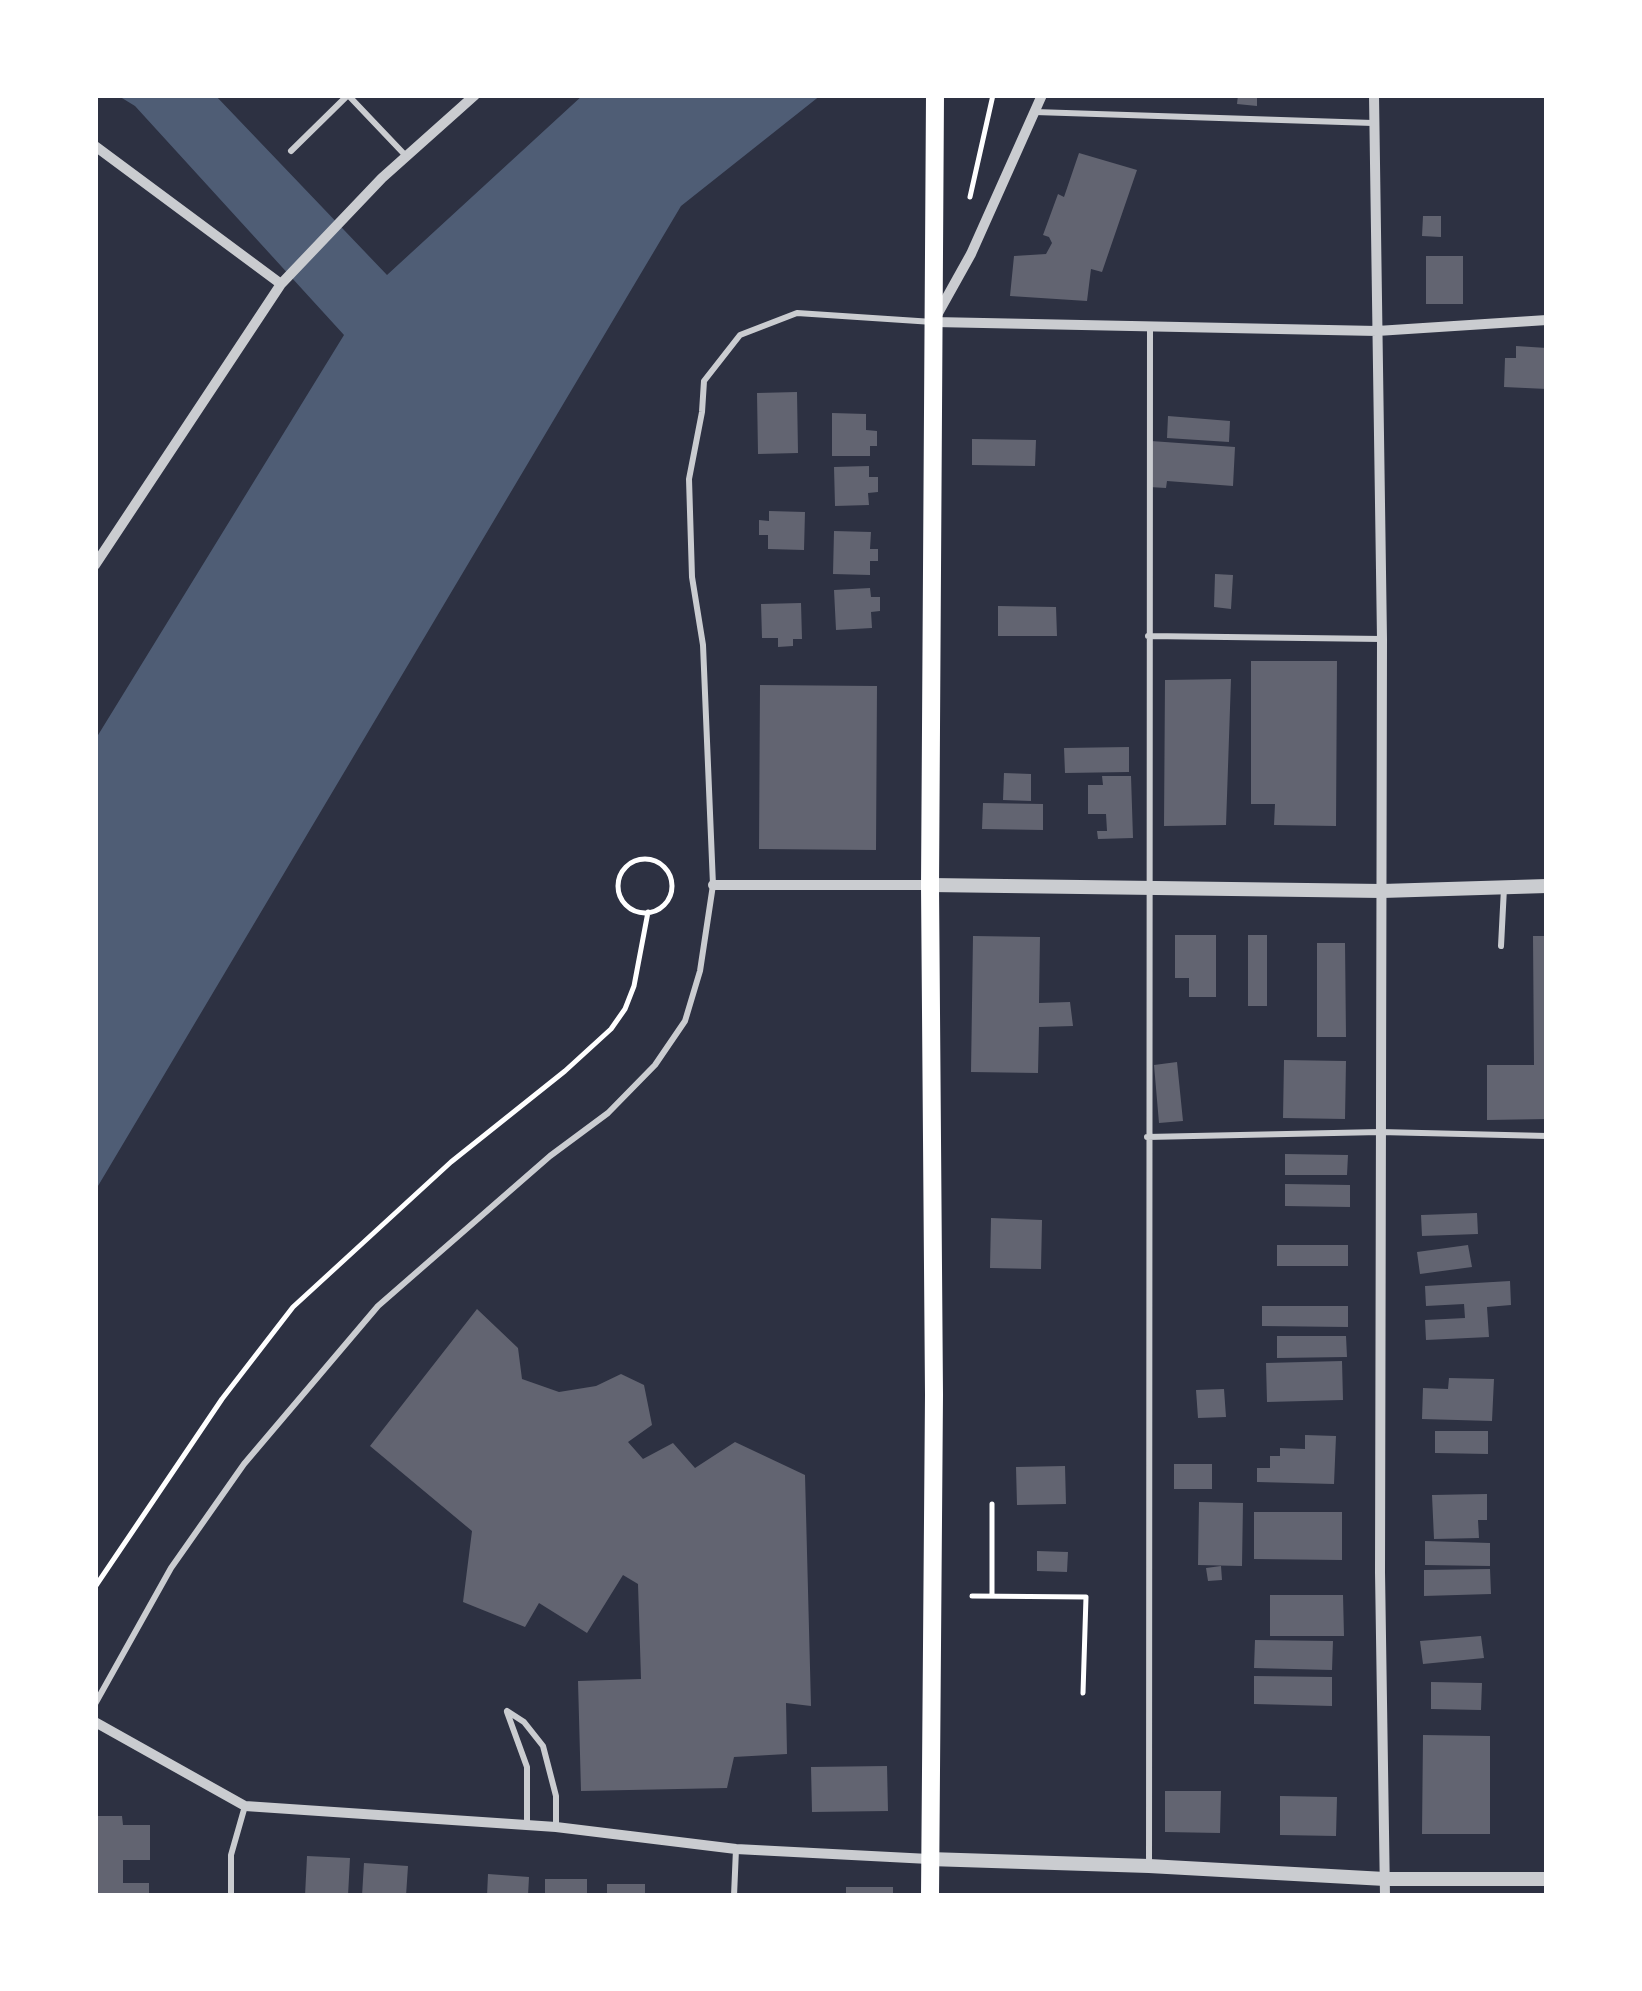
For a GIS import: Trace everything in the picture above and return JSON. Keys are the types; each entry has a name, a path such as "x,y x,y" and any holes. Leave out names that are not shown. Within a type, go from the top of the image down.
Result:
{"main road":[{"path":"930,1896 935,95"}],"street":[{"path":"95,565 282,283 406,156 475,95"},
{"path":"1042,95 971,254 934,322 1378,331 1547,320"},
{"path":"1374,95 1382,639 1380,1572 1385,1896"},
{"path":"95,146 282,283"},
{"path":"713,885 1382,891 1547,886"},
{"path":"95,1722 245,1806 556,1827 736,1848 929,1859 1385,1879 1547,1880"}],"lane":[{"path":"291,151 348,95 406,156"},
{"path":"1035,112 1374,123"},
{"path":"95,1704 172,1568 244,1464 378,1306 550,1156 608,1112 654,1066 685,1021 700,971 713,885 703,645 692,577 690,479 704,380 740,335 797,314 934,322"},
{"path":"1148,1866 1150,325"},
{"path":"1148,636 1382,639"},
{"path":"1502,946 1504,887"},
{"path":"1147,1137 1380,1132 1547,1136"},
{"path":"526,1825 527,1766 507,1711 524,1722 543,1746 556,1796 556,1827"},
{"path":"231,1896 231,1856 245,1806"},
{"path":"734,1896 736,1848"}],"path":[{"path":"970,198 993,95"},
{"path":"646,859 668,872 672,890 664,905 648,912 624,903 618,886 630,864 646,859"},
{"path":"95,1587 222,1400 293,1308 451,1162 566,1071 611,1029 634,986 648,912"},
{"path":"992,1504 992,1596"},
{"path":"972,1596 1086,1597 1083,1693"}],"water":[{"path":"117,95 215,95 387,275 583,95 821,95 681,206 95,1191 95,740 344,335 135,106"}],"building":[{"path":"1238,95 1257,95 1257,106 1237,104"},
{"path":"1079,153 1137,170 1102,272 1091,269 1087,301 1010,296 1014,256 1046,254 1052,243 1043,235 1058,194 1064,197"},
{"path":"1423,216 1441,216 1441,237 1422,236"},
{"path":"1426,256 1463,256 1463,304 1426,304"},
{"path":"1516,346 1547,348 1547,389 1504,387 1505,358 1516,358"},
{"path":"797,392 798,453 758,454 757,393"},
{"path":"832,413 866,414 866,430 877,431 877,446 870,446 870,456 832,456"},
{"path":"1168,416 1230,421 1229,442 1167,438"},
{"path":"972,439 1036,440 1035,466 972,465"},
{"path":"1151,441 1235,447 1233,486 1167,481 1166,488 1149,487"},
{"path":"869,466 869,477 878,477 878,492 868,493 869,505 835,506 834,467"},
{"path":"769,511 805,512 804,550 768,549 768,535 759,535 759,520 769,521"},
{"path":"834,531 871,532 870,549 878,549 878,561 870,561 870,575 833,574"},
{"path":"1215,574 1233,575 1231,609 1214,607"},
{"path":"870,588 871,597 880,597 880,611 871,612 872,628 836,630 834,590"},
{"path":"801,603 802,639 793,639 793,646 778,647 778,638 762,638 761,604"},
{"path":"998,606 1056,607 1057,636 998,636"},
{"path":"1251,661 1337,661 1336,826 1274,825 1275,804 1251,804"},
{"path":"1231,679 1226,825 1164,826 1165,680"},
{"path":"760,685 877,686 876,850 759,849"},
{"path":"1129,747 1129,772 1065,773 1064,748"},
{"path":"1004,773 1031,774 1031,801 1003,800"},
{"path":"1102,776 1131,776 1133,838 1098,839 1097,831 1107,831 1106,814 1088,814 1088,785 1103,785"},
{"path":"983,803 1043,804 1043,830 982,829"},
{"path":"1175,935 1216,935 1216,997 1189,997 1189,978 1175,978"},
{"path":"1248,935 1267,935 1267,1006 1248,1006"},
{"path":"973,936 1040,937 1039,1003 1070,1002 1073,1026 1039,1027 1038,1073 971,1072"},
{"path":"1533,936 1547,936 1547,1119 1487,1120 1487,1065 1534,1065"},
{"path":"1317,943 1345,943 1346,1037 1317,1037"},
{"path":"1284,1060 1346,1061 1345,1119 1283,1118"},
{"path":"1177,1062 1183,1121 1159,1123 1154,1065"},
{"path":"1285,1154 1348,1155 1347,1175 1285,1175"},
{"path":"1285,1184 1350,1185 1350,1207 1285,1206"},
{"path":"1477,1213 1478,1234 1422,1236 1421,1215"},
{"path":"991,1218 1042,1220 1041,1269 990,1268"},
{"path":"1277,1245 1348,1245 1348,1266 1277,1266"},
{"path":"1468,1245 1472,1267 1420,1274 1417,1252"},
{"path":"1510,1281 1511,1305 1487,1307 1489,1337 1426,1340 1425,1320 1465,1318 1464,1304 1426,1306 1425,1286"},
{"path":"1262,1306 1348,1306 1348,1327 1262,1326"},
{"path":"477,1309 518,1348 522,1379 559,1392 596,1386 621,1374 644,1385 652,1425 628,1442 643,1459 673,1443 695,1468 735,1442 805,1475 811,1706 786,1703 787,1754 734,1757 727,1788 581,1791 578,1681 641,1679 638,1584 623,1575 587,1633 539,1603 525,1627 463,1602 472,1531 370,1446"},
{"path":"1277,1336 1346,1336 1347,1357 1277,1358"},
{"path":"1342,1361 1343,1400 1267,1402 1266,1363"},
{"path":"1449,1378 1494,1379 1492,1421 1422,1419 1423,1388 1448,1389"},
{"path":"1224,1389 1226,1417 1198,1418 1196,1390"},
{"path":"1435,1431 1488,1431 1488,1454 1435,1453"},
{"path":"1305,1435 1336,1436 1334,1484 1257,1482 1257,1468 1270,1468 1270,1456 1280,1456 1280,1448 1305,1449"},
{"path":"1174,1464 1212,1464 1212,1489 1174,1489"},
{"path":"1065,1466 1066,1504 1017,1505 1016,1467"},
{"path":"1487,1494 1487,1520 1478,1520 1479,1538 1434,1539 1432,1495"},
{"path":"1199,1502 1243,1503 1242,1566 1198,1565"},
{"path":"1254,1512 1342,1512 1342,1560 1254,1559"},
{"path":"1425,1541 1490,1543 1490,1566 1425,1565"},
{"path":"1037,1551 1068,1552 1067,1572 1037,1571"},
{"path":"1221,1566 1222,1580 1208,1581 1206,1568"},
{"path":"1490,1569 1491,1594 1424,1596 1424,1570"},
{"path":"1270,1595 1343,1595 1344,1636 1270,1636"},
{"path":"1481,1636 1484,1658 1423,1664 1420,1641"},
{"path":"1255,1640 1333,1641 1332,1670 1254,1668"},
{"path":"1254,1676 1332,1677 1332,1706 1254,1704"},
{"path":"1431,1682 1482,1683 1481,1710 1431,1709"},
{"path":"1423,1735 1490,1736 1490,1834 1422,1834"},
{"path":"887,1766 888,1811 812,1812 811,1767"},
{"path":"1165,1791 1221,1791 1220,1833 1165,1832"},
{"path":"1280,1796 1337,1797 1336,1836 1280,1835"},
{"path":"95,1816 122,1816 123,1825 150,1825 150,1860 123,1860 123,1883 149,1883 149,1896 95,1896"},
{"path":"307,1856 350,1858 348,1896 305,1896"},
{"path":"364,1863 408,1866 406,1896 362,1896"},
{"path":"488,1874 529,1877 528,1896 487,1896"},
{"path":"545,1879 587,1879 587,1896 545,1896"},
{"path":"607,1884 645,1884 645,1896 607,1896"},
{"path":"846,1887 893,1887 893,1896 846,1896"}]}
